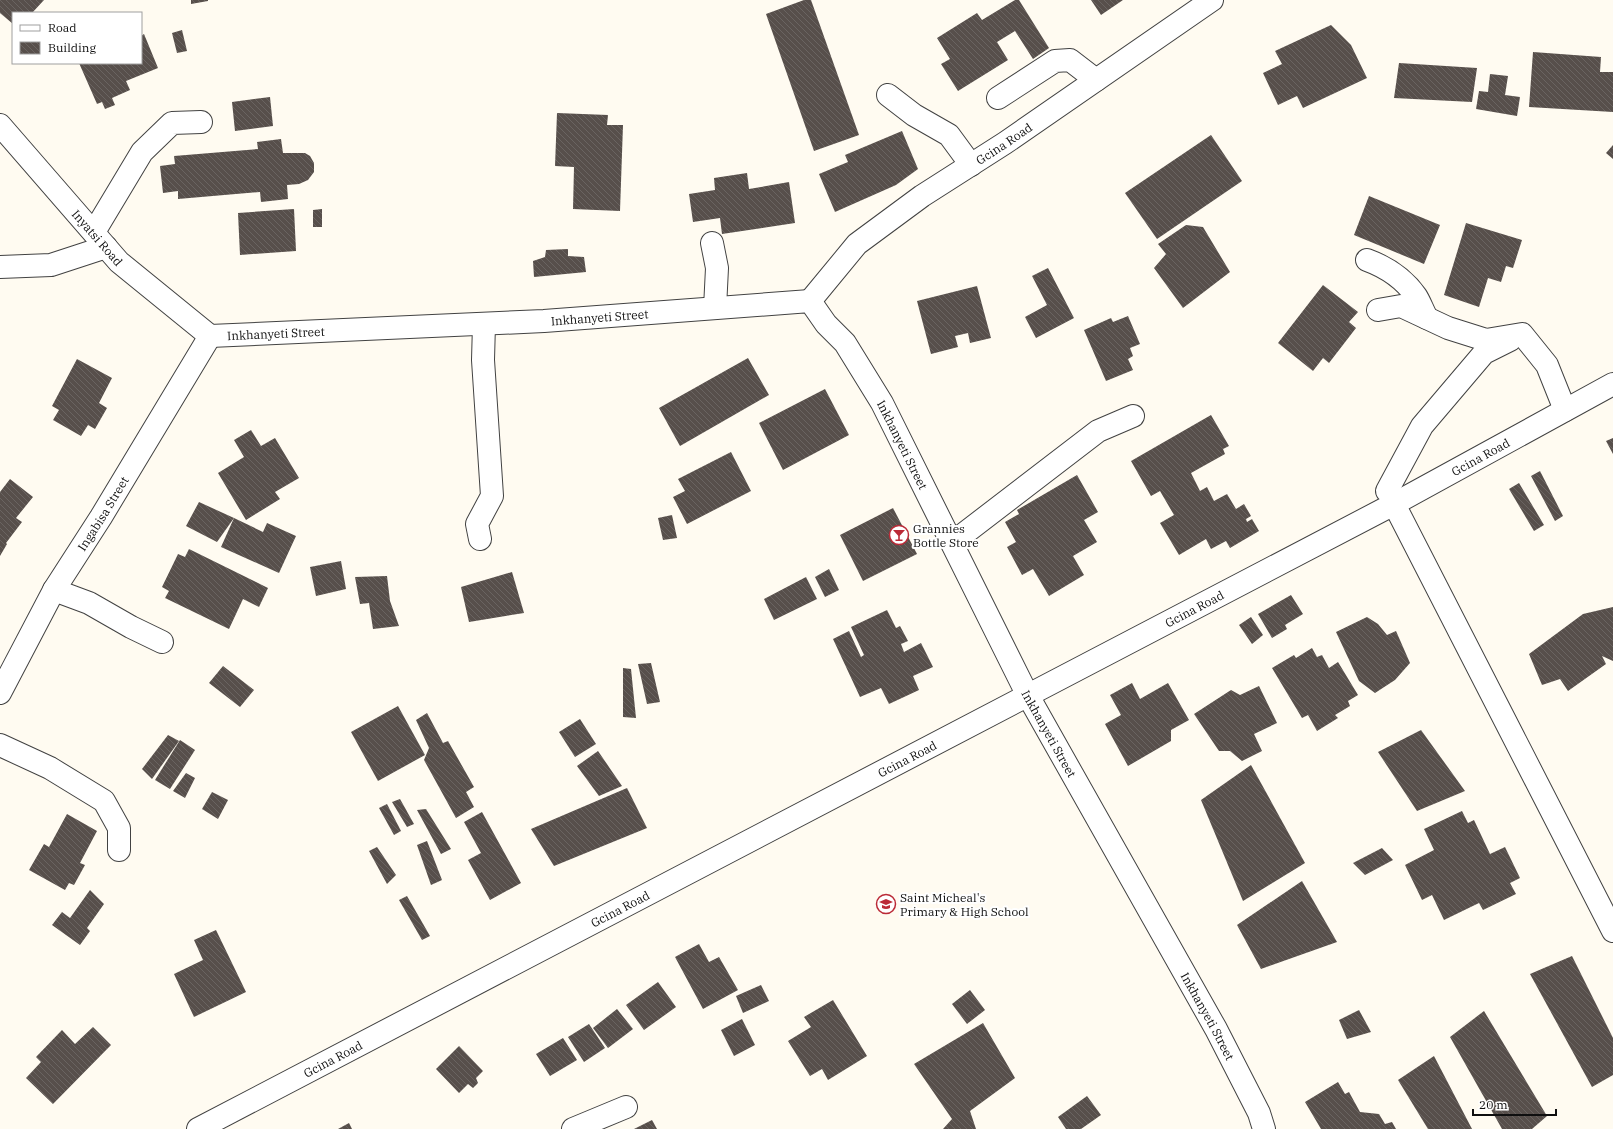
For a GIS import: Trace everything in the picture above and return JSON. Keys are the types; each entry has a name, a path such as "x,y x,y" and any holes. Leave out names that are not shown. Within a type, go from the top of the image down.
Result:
{"street":[{"name":"Gcina Road","path":"810,301 857,244 922,196 971,165 1212,0"},
{"path":"998,98 1055,61 1070,60 1096,80"},
{"path":"888,95 914,115 949,135 971,165"},
{"path":"0,267 51,264 100,240 142,152 172,123 201,122"},
{"name":"Inyatsi Road","path":"0,125 119,262 210,336"},
{"path":"712,243 717,268 714,308"},
{"path":"1367,260 1381,265 1399,278 1416,296 1427,318"},
{"name":"Inkhanyeti Street","path":"210,336 544,322 810,301 826,324 845,343 882,403 1027,694 1216,1029 1259,1113 1264,1129"},
{"path":"1378,310 1401,306 1448,328 1486,340 1522,334"},
{"path":"480,539 477,524 492,496 483,360 484,324"},
{"path":"1522,334 1547,365 1566,410"},
{"path":"1522,334 1484,353 1422,426 1390,498 1613,931"},
{"name":"Ingabisa Street","path":"0,693 54,590 101,517 210,336"},
{"name":"Gcina Road","path":"198,1129 1027,694 1390,498 1566,410 1613,384"},
{"path":"952,543 1098,431 1133,416"},
{"path":"54,590 89,603 131,627 162,642"},
{"path":"0,745 50,768 104,801 119,828 119,850"},
{"path":"573,1129 626,1108"}],"building":[{"path":"0,0 44,0 33,12 12,12 12,23 0,13"},
{"path":"191,0 208,0 208,1 191,4"},
{"path":"804,0 811,0 859,135 814,151 766,14"},
{"path":"1015,0 1019,0 1049,48 1033,59 1015,31 997,42 1008,60 958,91 941,64 950,59 937,38 977,13 982,20"},
{"path":"1091,0 1123,0 1101,15"},
{"path":"1331,25 1351,45 1367,78 1303,108 1297,96 1278,105 1263,73 1282,64 1275,51"},
{"path":"182,30 187,51 177,53 172,33"},
{"path":"144,34 158,68 126,81 130,90 112,98 115,105 105,109 102,102 97,104 79,64 142,64 142,35"},
{"path":"1533,52 1601,57 1600,72 1613,72 1613,112 1529,107"},
{"path":"1399,63 1477,68 1472,102 1394,98"},
{"path":"1490,74 1508,76 1505,95 1520,97 1517,116 1476,109 1479,91 1488,92"},
{"path":"270,97 273,126 235,131 232,102"},
{"path":"557,113 608,115 607,125 623,125 620,211 573,209 574,167 555,166"},
{"path":"902,131 918,169 896,185 835,212 819,174 848,162 845,155"},
{"path":"1211,135 1242,181 1157,239 1125,193"},
{"path":"281,139 283,153 305,153 310,156 314,163 314,172 308,180 299,184 287,185 288,199 261,202 260,192 178,199 178,191 163,193 160,166 175,164 174,156 258,149 257,142"},
{"path":"1613,145 1613,159 1606,153"},
{"path":"747,173 749,189 789,182 795,223 722,234 720,218 693,222 689,194 715,190 714,178"},
{"path":"1369,196 1440,225 1424,264 1354,235"},
{"path":"294,209 296,251 240,255 238,213"},
{"path":"322,209 322,227 313,227 313,210"},
{"path":"1466,223 1522,240 1513,268 1506,266 1501,282 1488,278 1479,307 1444,295"},
{"path":"1186,225 1203,227 1230,272 1183,308 1154,268 1166,254 1158,244"},
{"path":"568,249 568,256 584,257 586,272 534,277 533,261 545,257 546,250"},
{"path":"1048,268 1074,318 1036,338 1025,317 1047,305 1032,276"},
{"path":"1323,285 1358,312 1349,322 1356,328 1329,363 1323,358 1313,371 1278,343"},
{"path":"977,286 991,338 970,343 968,333 955,336 958,347 931,354 917,301"},
{"path":"1128,316 1140,344 1130,348 1133,356 1128,359 1133,370 1106,381 1084,330 1111,318 1113,322"},
{"path":"748,358 769,395 680,446 659,408"},
{"path":"77,359 112,378 99,403 107,408 95,429 88,425 81,436 53,420 59,410 52,406"},
{"path":"825,389 849,435 783,470 759,423"},
{"path":"1211,415 1229,446 1223,449 1225,454 1191,473 1200,491 1207,487 1214,501 1227,494 1236,509 1244,504 1251,516 1246,519 1247,522 1252,519 1259,531 1230,548 1226,541 1211,549 1206,539 1179,555 1160,523 1174,515 1160,491 1151,496 1131,461"},
{"path":"251,430 261,446 275,438 299,478 275,492 280,499 246,520 218,473 244,457 234,440"},
{"path":"1613,438 1613,454 1606,441"},
{"path":"731,452 751,491 687,524 673,497 685,491 678,479"},
{"path":"1540,471 1563,516 1555,521 1531,476"},
{"path":"1077,475 1098,512 1084,520 1097,542 1073,556 1084,575 1049,596 1033,569 1022,575 1007,547 1016,542 1005,522 1019,514 1017,510"},
{"path":"10,479 33,497 16,518 22,522 6,543 7,544 0,556 0,492"},
{"path":"1519,483 1544,525 1534,531 1509,489"},
{"path":"199,502 234,518 217,542 186,526"},
{"path":"893,508 917,554 863,581 840,535"},
{"path":"672,515 677,538 663,540 658,518"},
{"path":"234,518 263,532 267,523 296,536 279,573 221,547"},
{"path":"189,549 268,588 259,607 243,599 229,629 165,598 169,591 162,587 178,554 185,557"},
{"path":"341,561 346,589 316,596 310,567"},
{"path":"829,569 839,590 825,597 815,577"},
{"path":"512,572 524,613 469,622 461,587"},
{"path":"387,576 390,601 399,626 373,629 369,603 360,604 355,577"},
{"path":"806,577 817,599 774,620 764,599"},
{"path":"1291,595 1303,614 1285,625 1287,629 1272,638 1258,614"},
{"path":"1613,607 1613,661 1602,656 1606,664 1568,691 1560,679 1542,685 1529,654 1583,614"},
{"path":"887,610 896,628 900,626 908,641 901,644 904,652 921,643 933,667 913,676 919,690 889,704 881,688 860,697 833,639 849,631 861,657 864,655 851,627"},
{"path":"1251,617 1263,635 1252,644 1239,625"},
{"path":"1367,617 1378,624 1387,635 1396,631 1410,663 1395,680 1375,693 1359,681 1336,632"},
{"path":"1312,648 1317,657 1322,655 1329,668 1338,662 1358,695 1348,701 1350,706 1335,715 1338,718 1317,731 1308,715 1302,718 1272,668 1294,655 1296,658"},
{"path":"651,663 660,702 647,704 638,664"},
{"path":"223,666 254,690 240,707 209,683"},
{"path":"623,668 631,669 636,718 623,717"},
{"path":"1132,683 1140,699 1168,683 1189,720 1171,730 1171,741 1128,766 1105,724 1121,715 1110,695"},
{"path":"1259,686 1277,723 1254,734 1262,751 1242,761 1230,751 1219,751 1194,714 1231,690 1240,695"},
{"path":"398,706 425,755 378,781 351,732"},
{"path":"427,713 443,743 448,741 474,787 466,792 474,807 456,818 424,760 429,748 416,720"},
{"path":"580,719 596,744 575,757 559,732"},
{"path":"1421,730 1465,791 1417,811 1378,752"},
{"path":"168,735 179,741 152,779 142,769"},
{"path":"180,740 195,750 170,789 155,780"},
{"path":"598,751 622,786 599,796 577,766"},
{"path":"1251,765 1305,863 1243,901 1201,800"},
{"path":"186,773 195,778 185,798 173,791"},
{"path":"627,788 647,828 554,866 531,829"},
{"path":"212,792 228,800 218,819 202,809"},
{"path":"400,799 414,824 407,827 392,802"},
{"path":"387,804 401,831 394,835 379,808"},
{"path":"426,809 451,849 441,854 417,810"},
{"path":"1462,811 1468,823 1474,820 1490,854 1505,847 1520,878 1510,883 1516,894 1483,910 1479,903 1444,920 1432,895 1422,900 1405,865 1434,850 1424,829"},
{"path":"482,812 521,883 490,900 468,860 481,853 464,822"},
{"path":"67,814 97,831 80,863 85,865 74,885 69,883 65,890 29,870 44,844 49,847"},
{"path":"427,841 442,880 431,885 417,845"},
{"path":"377,847 396,875 387,884 369,851"},
{"path":"1382,848 1393,860 1365,875 1353,863"},
{"path":"1302,881 1337,942 1261,969 1237,925"},
{"path":"90,890 104,904 87,928 90,931 80,945 52,925 62,912 70,918"},
{"path":"407,896 430,936 422,940 399,900"},
{"path":"216,930 246,992 194,1017 174,974 203,960 194,940"},
{"path":"699,944 709,962 719,957 738,990 703,1009 675,957"},
{"path":"1572,956 1613,1038 1613,1075 1592,1087 1530,974"},
{"path":"658,982 676,1007 644,1030 626,1005"},
{"path":"761,985 769,1001 743,1013 736,996"},
{"path":"970,990 985,1010 967,1024 952,1004"},
{"path":"833,1000 867,1056 828,1080 822,1069 810,1076 788,1041 811,1027 804,1017"},
{"path":"617,1009 633,1029 608,1048 593,1028"},
{"path":"1359,1010 1371,1032 1347,1039 1339,1020"},
{"path":"1484,1011 1547,1116 1532,1129 1502,1129 1450,1037"},
{"path":"742,1019 755,1045 734,1056 721,1030"},
{"path":"983,1023 1015,1078 970,1111 976,1129 943,1129 952,1119 914,1064"},
{"path":"589,1024 605,1048 584,1062 568,1037"},
{"path":"93,1027 111,1045 53,1104 26,1078 41,1062 36,1057 62,1030 75,1044"},
{"path":"563,1038 577,1060 550,1076 536,1054"},
{"path":"459,1046 483,1071 476,1078 478,1083 473,1088 468,1084 459,1093 436,1069"},
{"path":"1434,1056 1472,1129 1428,1129 1398,1080"},
{"path":"1338,1082 1345,1094 1349,1092 1360,1112 1379,1114 1385,1124 1392,1122 1396,1129 1321,1129 1305,1102"},
{"path":"1087,1096 1101,1115 1081,1129 1066,1129 1058,1117"},
{"path":"652,1120 657,1129 634,1129"},
{"path":"349,1123 352,1129 338,1129"}],"place":[{"name":"Grannies Bottle Store","path":"899,535"},
{"name":"Saint Micheal's Primary & High School","path":"886,904"}]}
